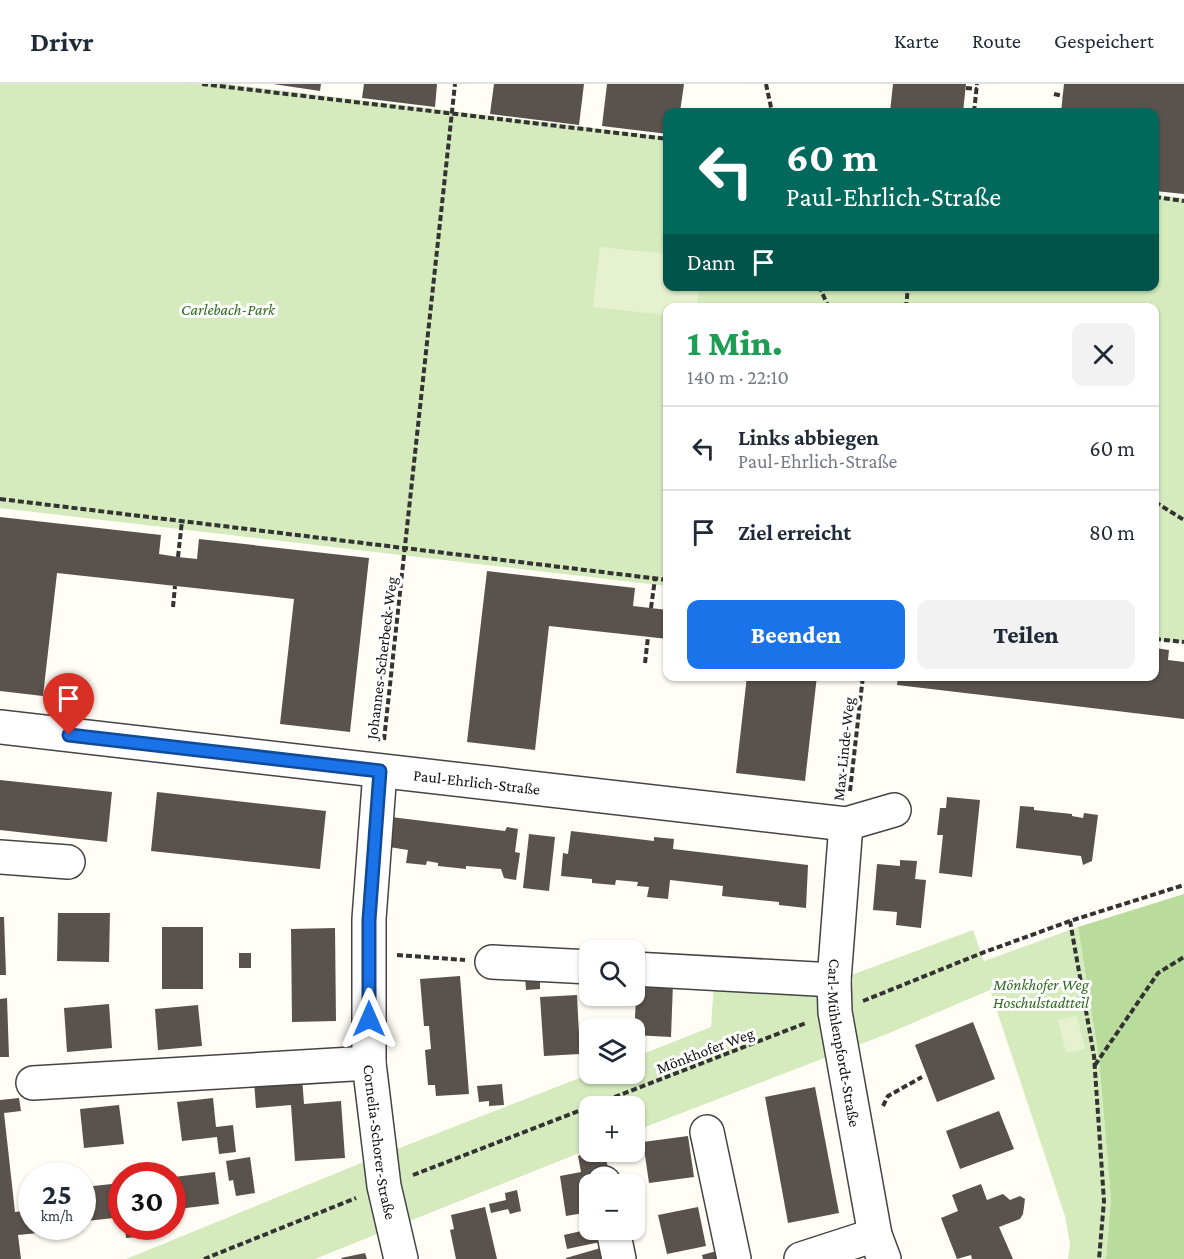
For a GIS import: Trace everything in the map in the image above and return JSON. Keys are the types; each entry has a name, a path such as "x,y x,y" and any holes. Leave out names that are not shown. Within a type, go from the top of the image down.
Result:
{"street":[{"name":"Paul-Ehrlich-Straße","path":"0,727 846,824"},
{"name":"Cornelia-Schorer-Straße","path":"380,771 368,953 369,1063 384,1186 401,1259"},
{"path":"846,824 894,810"},
{"name":"Carl-Mühlenpfordt-Straße","path":"846,824 835,996 880,1247"},
{"path":"0,857 68,862"},
{"path":"492,962 579,966"},
{"path":"645,970 835,996"},
{"path":"33,1083 369,1063"},
{"path":"707,1132 734,1259"},
{"path":"615,1240 619,1259"},
{"path":"801,1259 880,1247"}],"path":[{"path":"202,84 663,138"},
{"name":"Johannes-Scherbeck-Weg","path":"380,771 455,84"},
{"path":"765,84 771,108"},
{"path":"966,87 977,86 974,108"},
{"path":"1054,94 1063,96"},
{"path":"1159,198 1184,201"},
{"path":"0,499 663,580"},
{"path":"1159,504 1184,520"},
{"path":"178,557 182,521"},
{"path":"651,608 655,579"},
{"path":"172,607 175,586"},
{"path":"645,663 648,637"},
{"path":"1159,639 1184,642"},
{"name":"Max-Linde-Weg","path":"846,824 862,681"},
{"name":"Mönkhofer Weg","path":"204,1259 384,1186 835,996 982,953 1070,921 1184,885"},
{"path":"1070,921 1095,1065 1104,1201 1099,1259"},
{"path":"368,953 492,962"},
{"path":"1095,1065 1158,973 1184,957"},
{"path":"883,1113 888,1096 922,1077"}],"green space":[{"name":"Carlebach-Park","path":"0,84 227,84 663,137 663,291 1159,291 1159,195 1184,198 1184,643 1159,640 1159,303 663,303 663,586 0,508"},
{"path":"600,247 663,254 663,291 699,291 697,303 663,303 663,315 593,307"},
{"path":"1184,894 1184,1259 1106,1259 1111,1199 1099,1059 1078,927"},
{"name":"Mönkhofer Weg Hoschulstadtteil","path":"1078,927 1099,1059 1111,1199 1106,1259 1068,1259 1070,1244 1065,1216 990,990 887,1034 645,1127 645,1096 579,1096 579,1153 315,1259 126,1259 173,1240 186,1240 186,1234 579,1078 579,1084 645,1084 645,1053 711,1027 714,983 816,988 973,930 984,961"},
{"path":"1077,1016 1085,1049 1066,1053 1058,1020"}],"building":[{"path":"273,84 321,84 320,91"},
{"path":"364,84 437,84 435,107 362,98"},
{"path":"494,84 584,84 579,125 490,114"},
{"path":"607,84 684,84 681,108 663,108 663,133 602,126"},
{"path":"893,84 966,84 963,108 890,108"},
{"path":"1064,84 1184,84 1184,194 1159,191 1159,108 1061,108"},
{"path":"0,517 161,535 159,554 178,557 197,559 199,539 369,558 350,732 280,724 294,599 57,573 43,696 0,691"},
{"path":"487,571 635,588 633,606 663,609 663,638 549,626 535,750 467,742"},
{"path":"1159,649 1169,650 1168,660 1184,662 1184,719 897,685 897,681 1159,681"},
{"path":"746,681 816,681 805,781 736,773"},
{"path":"0,780 112,792 107,842 0,830"},
{"path":"157,792 326,811 320,869 151,851"},
{"path":"947,797 980,800 972,877 939,873 943,835 937,835 940,808 946,808"},
{"path":"1020,806 1034,807 1034,810 1072,814 1072,816 1083,818 1084,813 1098,815 1092,861 1083,865 1081,856 1016,848"},
{"path":"391,817 505,831 507,827 518,829 515,852 520,853 516,880 504,878 501,869 438,866 438,863 427,861 426,865 406,863 408,850 389,847"},
{"path":"571,831 654,841 654,837 674,839 673,849 808,865 806,908 779,905 779,902 722,896 723,886 670,880 668,899 647,897 649,887 637,886 638,882 616,880 615,885 592,883 592,879 561,876 563,853 568,854"},
{"path":"529,834 555,837 549,891 523,888"},
{"path":"900,860 917,861 915,879 926,880 921,928 896,925 897,912 873,910 877,864 900,866"},
{"path":"58,913 110,913 109,962 57,961"},
{"path":"0,917 4,917 6,975 0,975"},
{"path":"162,927 203,927 203,989 162,989"},
{"path":"335,928 336,1021 292,1022 291,929"},
{"path":"239,953 251,953 251,968 239,968"},
{"path":"540,975 540,989 526,990 525,976"},
{"path":"460,976 469,1094 436,1096 435,1085 428,1085 425,1050 431,1049 429,1026 424,1026 420,979"},
{"path":"645,981 673,983 671,1037 645,1036 645,1018 635,1018 636,1006 645,1006"},
{"path":"577,995 579,1054 544,1056 540,997"},
{"path":"7,998 9,1057 0,1057 0,999"},
{"path":"109,1004 112,1048 67,1052 64,1008"},
{"path":"198,1005 202,1046 158,1050 155,1009"},
{"path":"973,1022 995,1079 937,1102 915,1045"},
{"path":"302,1077 304,1104 341,1101 345,1158 295,1161 291,1105 256,1108 254,1081"},
{"path":"502,1084 504,1105 489,1106 489,1101 479,1102 477,1086"},
{"path":"815,1087 839,1213 788,1223 765,1097"},
{"path":"19,1098 21,1111 4,1113 15,1212 18,1212 21,1259 0,1259 0,1100"},
{"path":"213,1098 216,1127 233,1125 236,1152 219,1154 217,1137 182,1141 177,1102"},
{"path":"119,1105 124,1144 84,1148 80,1109"},
{"path":"999,1111 1014,1149 960,1169 946,1131"},
{"path":"688,1136 694,1177 649,1183 645,1142"},
{"path":"250,1157 255,1193 236,1196 233,1180 229,1181 226,1161"},
{"path":"579,1162 607,1162 609,1174 579,1174 579,1214 566,1216 560,1176 581,1172"},
{"path":"215,1172 219,1204 186,1208 186,1176"},
{"path":"108,1184 108,1219 96,1220 96,1186"},
{"path":"981,1184 987,1200 1003,1194 1010,1200 1020,1196 1025,1199 1020,1219 999,1227 1013,1259 972,1259 971,1255 957,1259 941,1218 958,1211 952,1195"},
{"path":"517,1190 521,1211 510,1214 508,1209 491,1213 489,1204 506,1200 505,1193"},
{"path":"485,1207 497,1259 456,1259 450,1230 454,1229 451,1215"},
{"path":"698,1207 706,1246 667,1254 658,1215"},
{"path":"579,1232 579,1240 600,1240 600,1242 567,1249 564,1235"},
{"path":"604,1247 608,1259 566,1259 566,1258"},
{"path":"724,1249 726,1259 703,1259 702,1255"},
{"path":"365,1253 367,1259 341,1258"}],"route":[{"path":"69,735 380,771 369,920 369,1019"}]}
